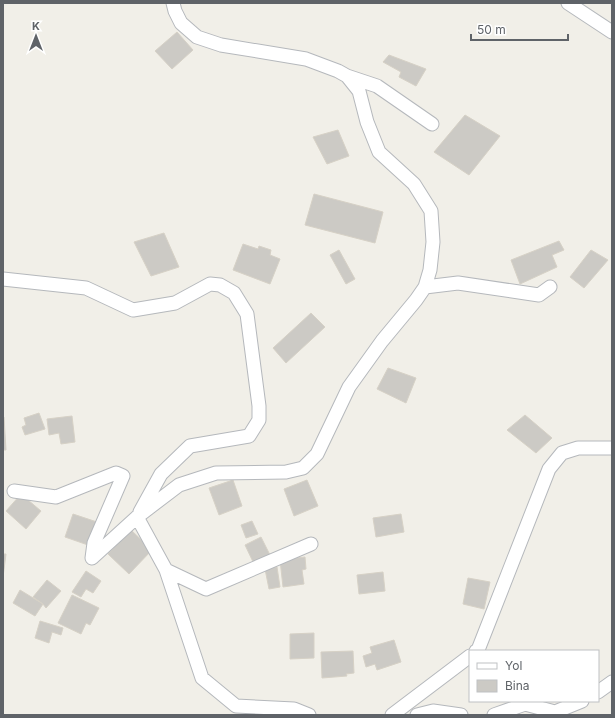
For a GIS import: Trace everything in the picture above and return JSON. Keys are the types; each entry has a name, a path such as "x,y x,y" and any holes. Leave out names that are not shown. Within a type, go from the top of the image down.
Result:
{"street":[{"path":"173,3 175,11 182,23 197,37 221,45 306,59 347,76 377,86 432,124"},
{"path":"568,3 612,32"},
{"path":"14,491 56,497 116,473 123,476 94,543 92,558 137,517 179,485 216,473 286,472 303,468 317,454 349,387 382,341 425,287 430,270 433,242 431,211 414,184 379,152 367,122 359,91 347,76"},
{"path":"3,278 86,288 133,310 175,303 210,284 220,285 234,293 247,314 259,406 259,420 249,436 190,446 161,474 137,517"},
{"path":"425,287 458,283 539,295 550,287"},
{"path":"478,650 549,469 562,453 578,448 612,448"},
{"path":"137,517 166,570 202,678 236,706 294,709 309,715"},
{"path":"166,570 206,589 311,544"},
{"path":"392,715 469,657"},
{"path":"599,691 612,682"},
{"path":"494,715 525,704 555,712 580,702"},
{"path":"417,715 433,711 461,715"}],"building":[{"path":"177,32 193,50 172,69 155,51"},
{"path":"389,55 426,69 416,86 399,77 401,72 383,62"},
{"path":"465,115 500,136 469,175 434,152"},
{"path":"338,130 349,156 327,164 313,137"},
{"path":"314,194 383,212 375,243 305,225"},
{"path":"164,233 179,267 151,276 134,242"},
{"path":"559,241 564,250 552,255 557,267 520,284 511,260"},
{"path":"243,244 258,249 259,246 271,250 270,255 280,259 270,284 233,270"},
{"path":"339,250 355,279 346,284 330,255"},
{"path":"591,250 608,260 584,288 570,277"},
{"path":"311,313 325,327 286,363 273,348"},
{"path":"388,368 416,378 406,403 377,389"},
{"path":"39,413 45,429 25,435 22,427 26,425 24,418"},
{"path":"525,415 552,438 536,453 507,430"},
{"path":"72,416 75,442 61,444 59,433 49,435 47,419"},
{"path":"4,417 6,450 3,450"},
{"path":"233,480 242,506 219,515 209,488"},
{"path":"307,480 318,506 294,516 284,489"},
{"path":"21,494 41,511 26,529 6,511"},
{"path":"73,514 97,522 88,545 65,537"},
{"path":"401,514 404,532 376,537 373,518"},
{"path":"252,521 258,534 246,538 241,525"},
{"path":"131,530 152,550 129,574 108,554"},
{"path":"261,537 271,557 255,566 245,545"},
{"path":"3,554 6,554 3,577"},
{"path":"305,557 306,569 302,570 304,584 283,587 280,560"},
{"path":"277,567 280,587 269,589 265,569"},
{"path":"86,571 101,581 93,593 86,589 81,597 72,592"},
{"path":"383,572 385,591 359,594 357,575"},
{"path":"468,578 490,582 484,609 463,604"},
{"path":"47,580 61,591 46,608 33,597"},
{"path":"20,590 43,604 35,616 13,603"},
{"path":"72,595 99,608 90,625 86,623 81,634 58,623"},
{"path":"40,621 63,628 61,635 52,632 49,643 35,638"},
{"path":"314,633 314,658 290,659 290,634"},
{"path":"394,640 401,662 377,670 375,664 366,667 363,656 372,653 370,647"},
{"path":"353,651 354,673 346,674 347,676 322,678 321,652"}]}
